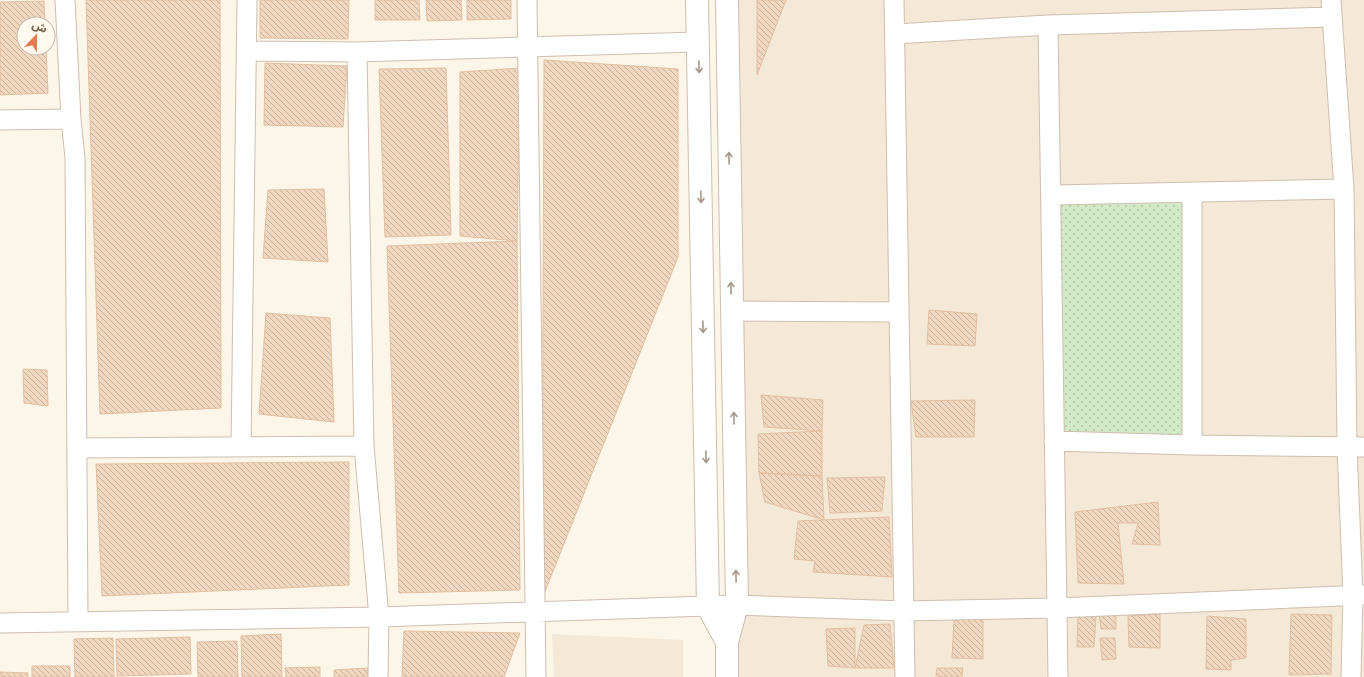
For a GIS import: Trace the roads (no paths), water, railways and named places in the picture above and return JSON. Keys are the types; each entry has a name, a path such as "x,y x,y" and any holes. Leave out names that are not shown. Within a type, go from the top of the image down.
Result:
{"street":[{"path":"65,0 71,119 75,158 78,622"},
{"path":"241,447 247,51 246,0"},
{"path":"527,0 536,677"},
{"path":"697,0 708,607 726,642"},
{"path":"727,0 737,605 726,642 728,677"},
{"path":"894,0 905,677"},
{"path":"894,34 1331,8 1344,189 1356,447 1358,595 1351,677"},
{"path":"1048,24 1052,195 1058,677"},
{"path":"247,51 357,52 698,42"},
{"path":"357,52 364,446 379,617 378,677"},
{"path":"0,120 71,119"},
{"path":"1052,195 1344,189"},
{"path":"1192,192 1192,445"},
{"path":"732,311 899,312"},
{"path":"1054,441 1192,445 1356,447"},
{"path":"78,448 364,446"},
{"path":"0,623 379,617 737,605 904,611 1057,608 1358,595"}]}
